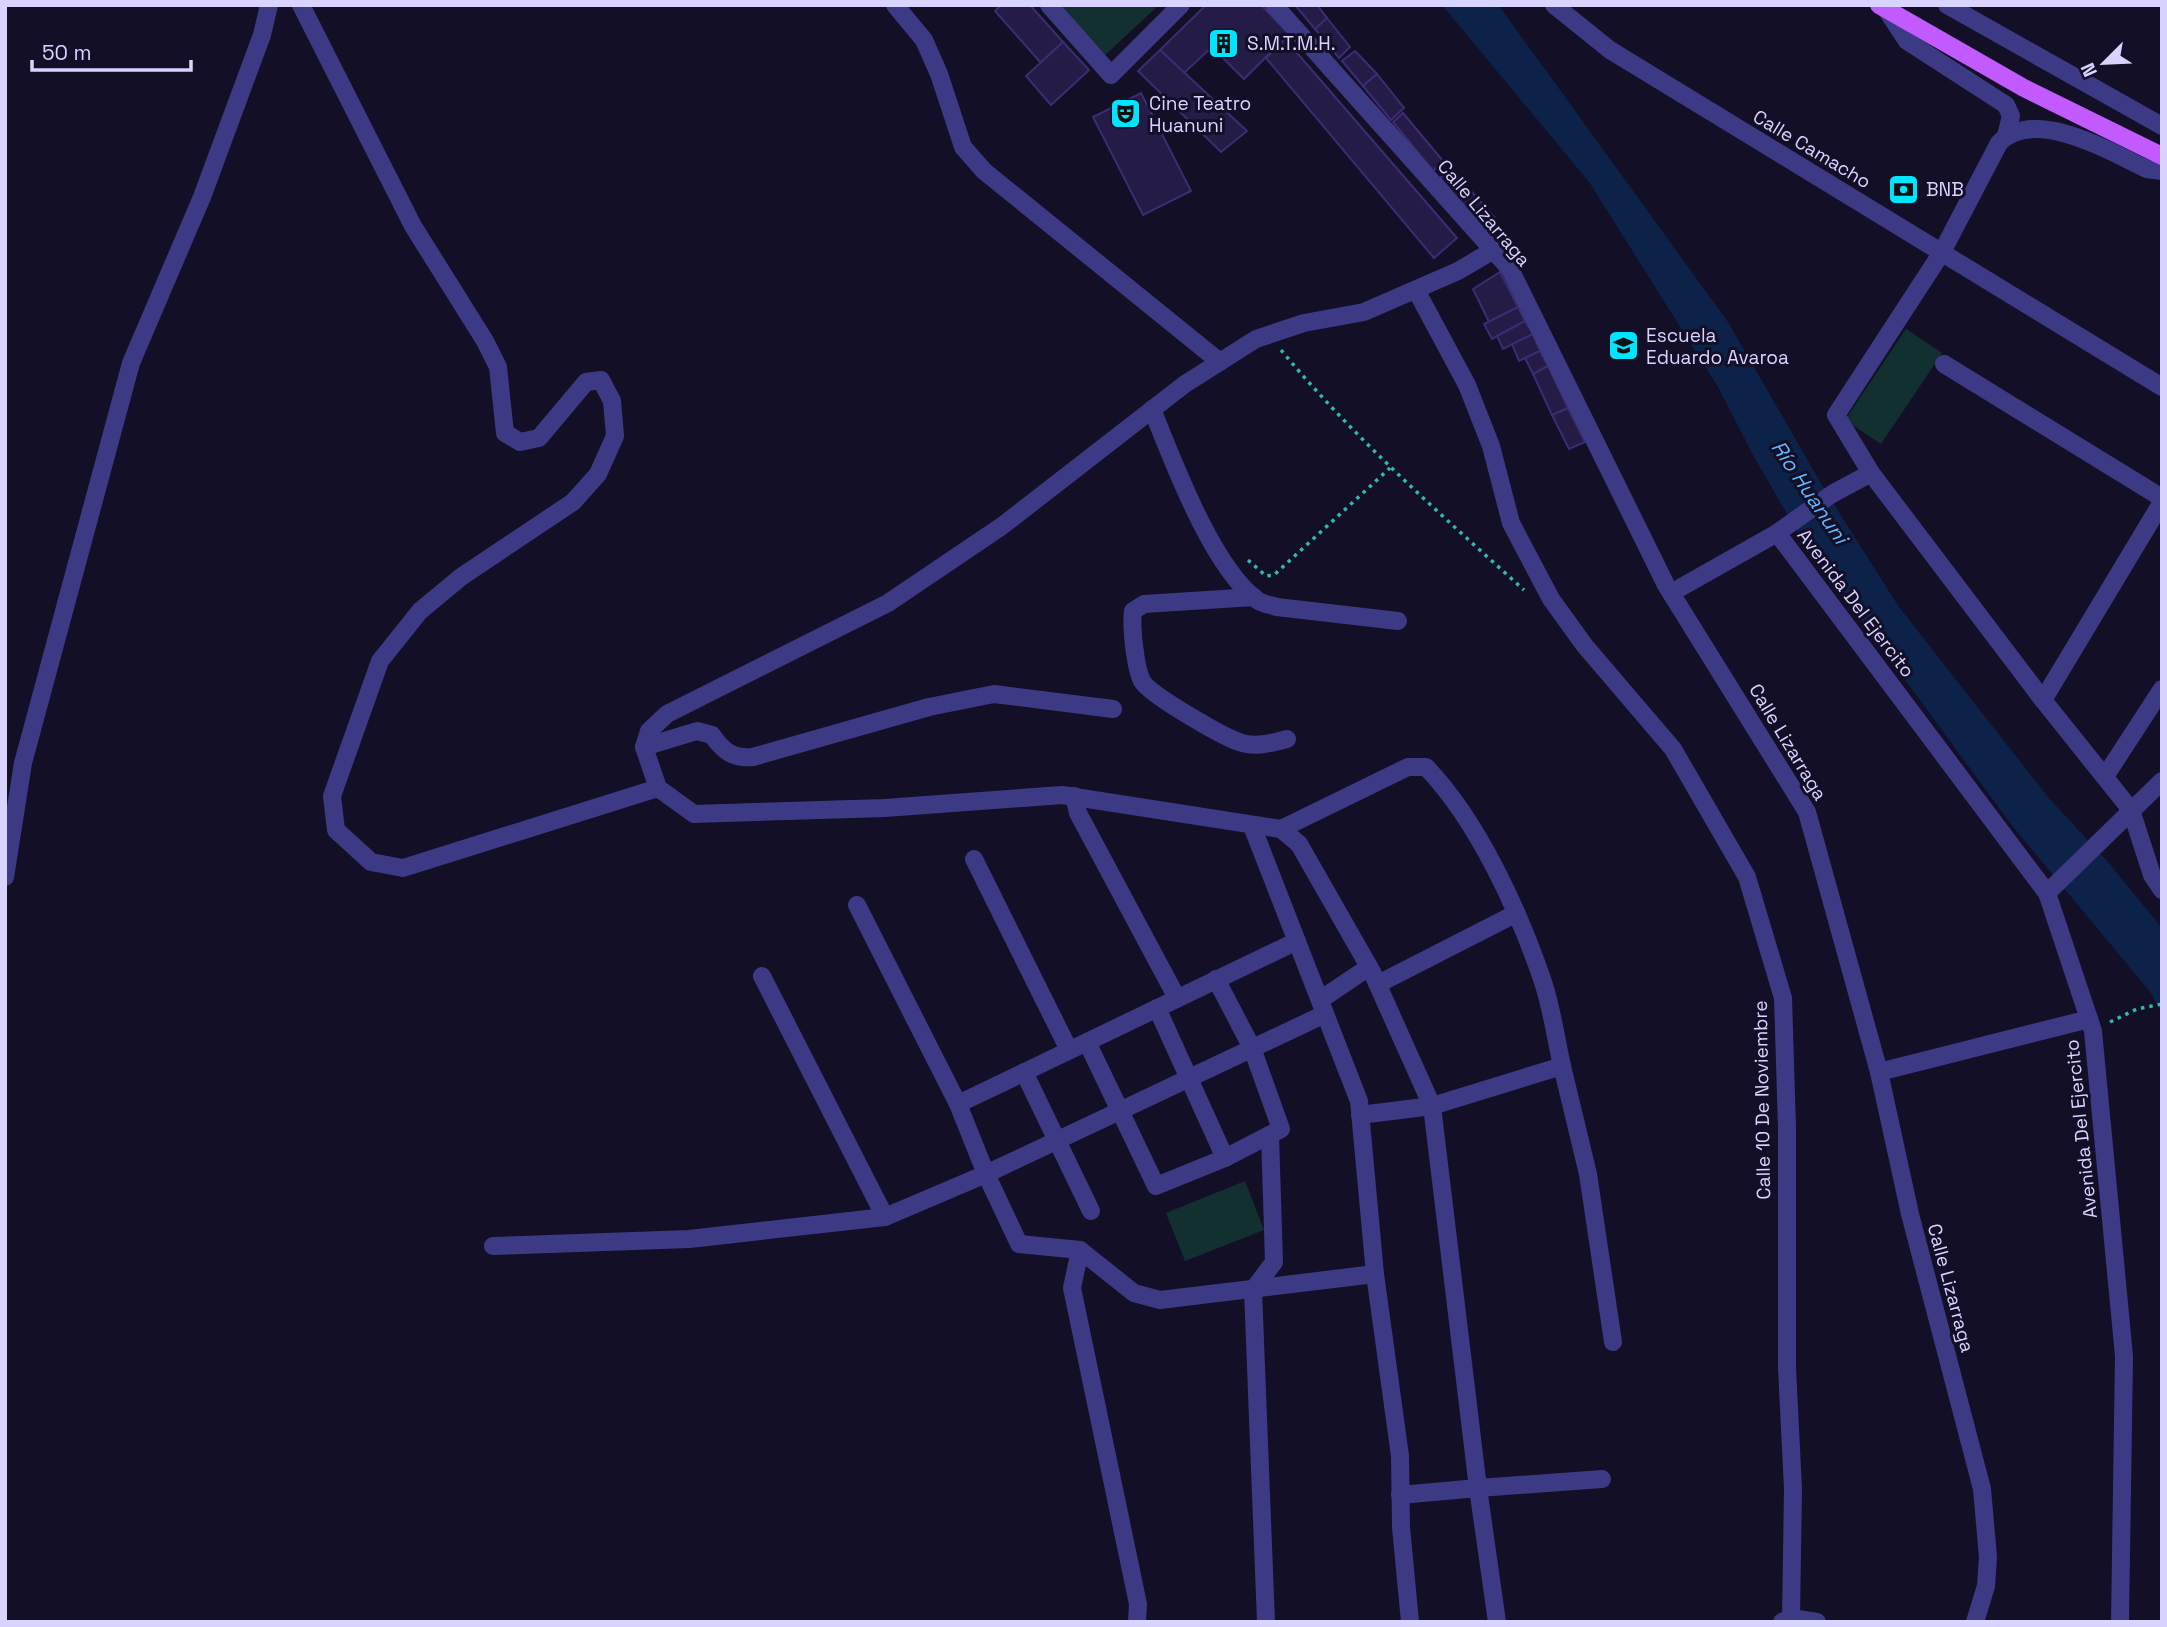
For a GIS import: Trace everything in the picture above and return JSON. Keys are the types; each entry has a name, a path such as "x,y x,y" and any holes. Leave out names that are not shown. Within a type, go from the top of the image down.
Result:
{"main road":[{"path":"1882,7 2024,88 2162,156"}],"street":[{"path":"5,877 23,763 131,363 202,197 262,35 269,5"},
{"path":"301,5 413,226 485,341 498,367 505,433 520,442 539,438 586,382 601,380 612,401 615,436 598,474 573,502 461,577 420,611 380,661 332,796 336,830 371,862 403,868 658,788"},
{"path":"895,5 923,40 939,74 963,147 984,171 1220,362"},
{"path":"1049,5 1111,75 1181,5"},
{"name":"Calle Lizarraga","path":"1273,5 1510,269 1671,593 1807,812 1879,1072 1910,1214 1982,1489 1988,1557 1986,1586 1975,1622"},
{"name":"Calle Camacho","path":"1553,5 1610,50 2162,387"},
{"path":"1947,5 2162,126"},
{"path":"1882,7 1907,41 2006,105 2011,116 2006,136 1942,252 1836,415 1871,473 2043,700 2106,775 2131,810 2152,874 2162,890"},
{"path":"2006,136 2041,128 2060,131 2147,169 2162,171"},
{"path":"1492,251 1458,271 1364,312 1304,323 1268,335 1220,362 1153,409 1002,526 888,603 667,714 649,731 644,747 658,788 694,814 885,808 1062,795 1281,830 1299,844 1378,984 1432,1106 1478,1488 1497,1622"},
{"name":"Calle 10 De Noviembre","path":"1416,290 1467,385 1491,446 1511,523 1550,599 1585,646 1673,749 1747,877 1783,998 1787,1128 1787,1368 1793,1489 1786,1620"},
{"path":"1944,364 2162,500 2043,700"},
{"path":"1153,409 1179,476 1217,548 1238,582 1254,597 1277,607 1398,621"},
{"path":"1671,593 1783,529 1832,494 1871,473"},
{"name":"Avenida Del Ejercito","path":"1783,529 2052,888 2091,1025 2124,1356 2120,1622"},
{"path":"1254,597 1144,604 1133,611 1131,624 1143,681 1160,698 1240,743 1261,745 1287,739"},
{"path":"2106,775 2162,689"},
{"path":"644,747 697,731 712,735 722,750 739,758 753,757 929,707 994,694 1113,709"},
{"path":"1281,830 1408,767 1426,767 1448,790 1503,885 1543,984 1588,1174 1613,1342"},
{"path":"2052,888 2162,781"},
{"path":"1074,796 1078,813 1177,998"},
{"path":"1252,826 1359,1101 1375,1274 1400,1456 1400,1495 1410,1622"},
{"path":"974,859 1069,1050"},
{"path":"857,905 958,1104 986,1174 1019,1244 1080,1250 1134,1293 1160,1300 1375,1274"},
{"path":"1378,984 1515,914"},
{"path":"958,1104 1297,941"},
{"path":"493,1246 689,1239 885,1217 986,1174 1252,1048 1323,1007 1369,967"},
{"path":"762,976 885,1217"},
{"path":"1087,1042 1156,1186 1225,1158 1282,1129 1252,1048 1216,979"},
{"path":"1157,1008 1225,1158"},
{"path":"1879,1072 2091,1025"},
{"path":"1360,1115 1432,1106 1562,1066"},
{"path":"1024,1072 1091,1211"},
{"path":"1266,1622 1253,1290 1274,1262 1270,1135"},
{"path":"1080,1250 1072,1288 1138,1604 1137,1622"},
{"path":"1400,1495 1602,1479"},
{"path":"1786,1620 1818,1622"}],"path":[{"path":"1268,335 1321,398 1390,468 1534,599"},
{"path":"1247,559 1266,576 1274,575 1390,468"},
{"path":"2091,1025 2137,1009 2162,1004"}],"green space":[{"path":"1060,5 1159,5 1104,56"},
{"path":"1906,329 1942,353 1881,444 1845,420"},
{"path":"1245,1181 1264,1230 1185,1261 1166,1213"}],"water":[{"name":"Río Huanuni","path":"1442,5 1498,5 1502,10 1728,322 1823,487 1899,607 2048,797 2108,862 2162,928 2162,1014 2151,993 2010,823 1801,538 1718,387 1589,182"}],"building":[{"path":"1001,5 1030,5 1063,42 1041,63 995,11"},
{"name":"S.M.T.M.H.","path":"1206,5 1261,5 1289,34 1244,79 1212,47 1184,73 1160,50"},
{"path":"1295,5 1317,5 1327,18 1315,29"},
{"path":"1327,18 1350,47 1339,58 1315,29"},
{"path":"1285,39 1457,238 1434,258 1266,58"},
{"path":"1063,42 1089,70 1051,105 1026,76"},
{"path":"1160,50 1247,131 1221,152 1138,71"},
{"path":"1355,51 1377,74 1363,86 1342,61"},
{"path":"1377,74 1404,108 1391,120 1363,86"},
{"path":"1141,93 1191,191 1143,215 1093,117"},
{"path":"1403,113 1443,161 1433,171 1393,122"},
{"path":"1451,168 1495,218 1483,229 1440,178"},
{"path":"1500,272 1518,307 1489,322 1473,289"},
{"path":"1518,307 1525,321 1492,339 1484,324"},
{"path":"1525,321 1533,334 1503,349 1497,336"},
{"path":"1533,334 1540,351 1519,361 1512,344"},
{"path":"1540,351 1548,366 1533,374 1525,358"},
{"path":"1548,366 1568,408 1552,415 1533,374"},
{"path":"1568,408 1585,442 1569,449 1552,415"}],"place":[{"name":"S.M.T.M.H.","path":"1224,43"},
{"name":"Cine Teatro Huanuni","path":"1126,114"},
{"name":"BNB","path":"1903,189"},
{"name":"Escuela Eduardo Avaroa","path":"1623,346"}]}
